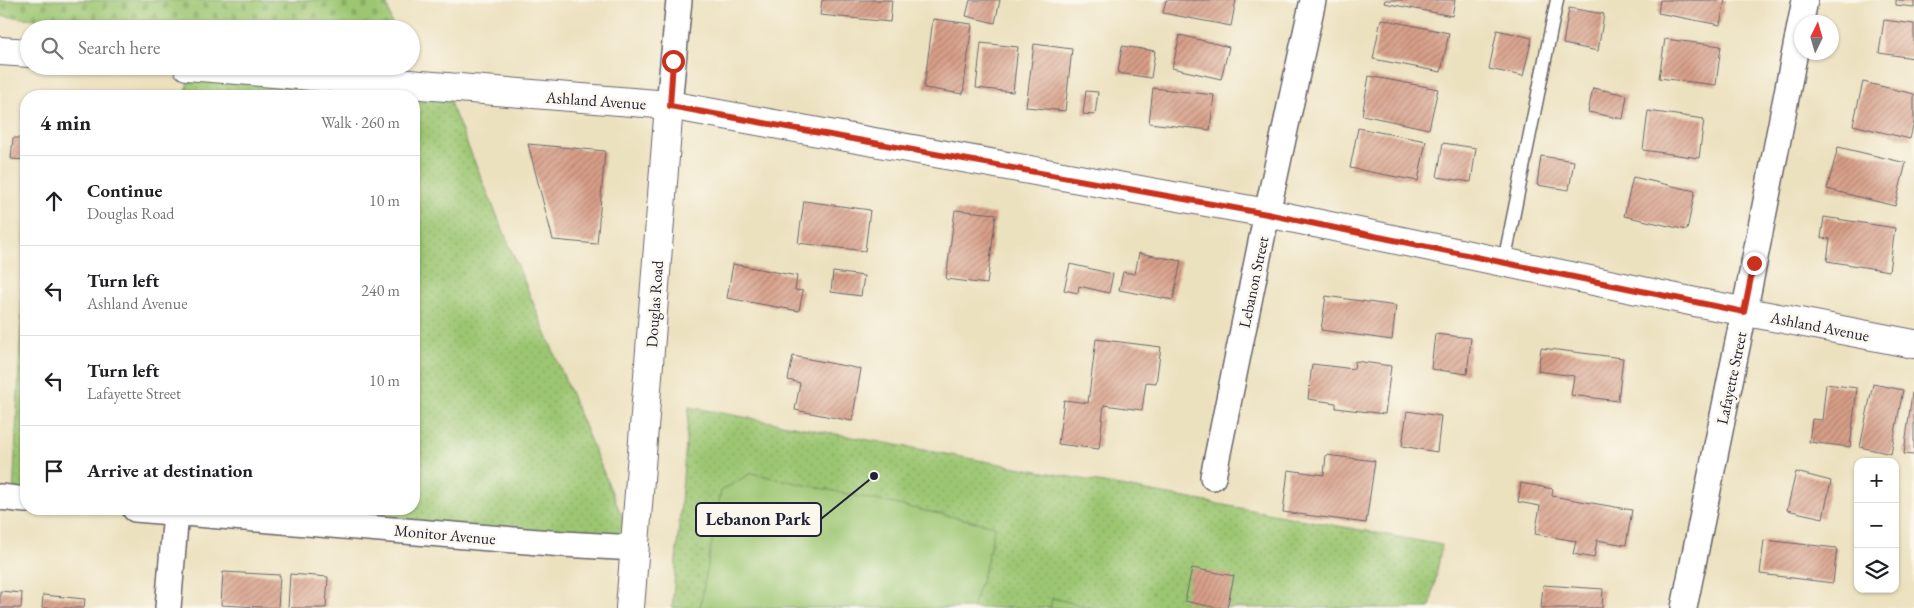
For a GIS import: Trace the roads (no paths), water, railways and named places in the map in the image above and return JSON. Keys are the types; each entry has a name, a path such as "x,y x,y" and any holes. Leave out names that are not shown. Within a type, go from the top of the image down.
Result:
{"street":[{"name":"Douglas Road","path":"630,608 679,0"},
{"name":"Lebanon Street","path":"1213,477 1313,0"},
{"name":"Lafayette Street","path":"1684,608 1805,0"},
{"path":"0,51 20,53"},
{"name":"Ashland Avenue","path":"295,75 670,106 1267,214 1744,312 1914,344"},
{"path":"0,497 20,499"},
{"path":"168,608 176,515"},
{"name":"Monitor Avenue","path":"212,515 563,544 635,548"}],"lane":[{"path":"1504,262 1557,0"}],"place":[{"name":"Lebanon Park","path":"874,476"}]}
